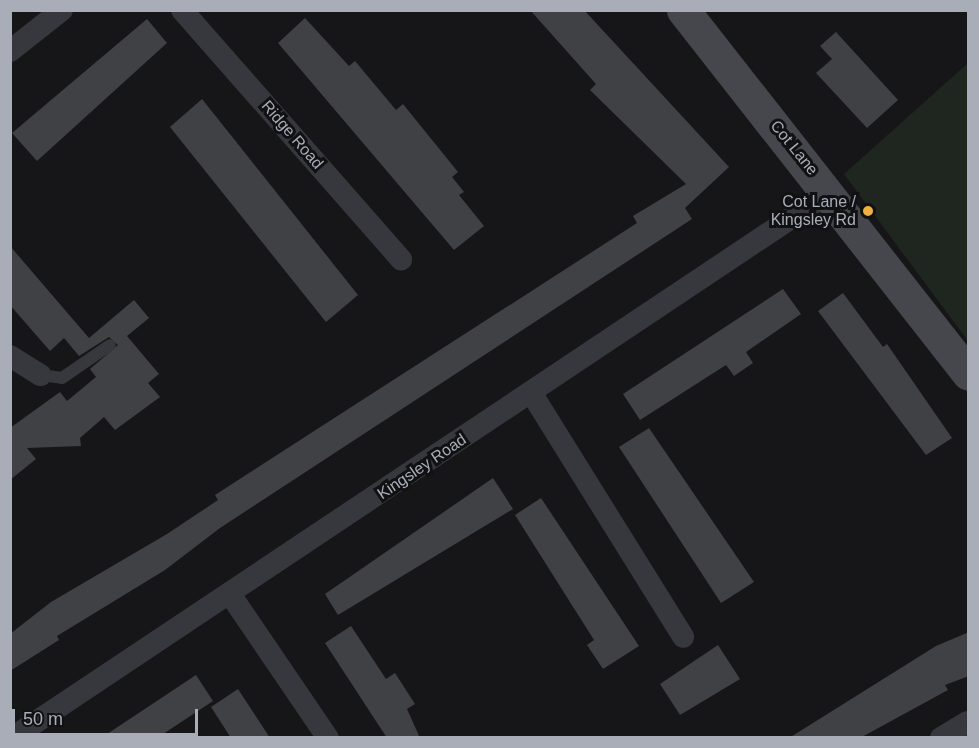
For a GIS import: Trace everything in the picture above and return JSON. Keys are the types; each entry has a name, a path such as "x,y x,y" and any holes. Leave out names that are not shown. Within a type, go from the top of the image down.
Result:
{"street":[{"path":"10,51 62,10"},
{"name":"Ridge Road","path":"182,10 401,259"},
{"name":"Cot Lane","path":"683,10 830,192 969,373"},
{"name":"Kingsley Road","path":"12,738 532,394 830,192"},
{"path":"10,356 40,375"},
{"path":"532,394 683,637"},
{"path":"230,594 328,738"},
{"path":"941,738 969,722"}],"lane":[{"path":"40,375 62,378 110,345"}],"shaded area":[{"path":"968,63 968,341 844,174"}],"building":[{"path":"530,10 584,10 729,167 685,208 692,219 220,528 165,570 57,636 59,640 10,671 10,634 51,602 167,534 218,500 215,495 637,223 633,216 686,184 590,90 596,84"},
{"path":"305,18 349,66 355,61 396,110 403,104 458,172 452,177 464,192 459,195 484,226 454,250 278,43"},
{"path":"147,19 167,43 37,161 12,133"},
{"path":"836,32 898,100 867,128 816,73 832,59 820,46"},
{"path":"202,99 358,295 326,322 170,127"},
{"path":"10,246 89,338 134,300 149,318 127,336 159,374 148,383 160,397 115,430 104,417 80,438 81,446 27,448 36,459 10,480 10,428 60,392 67,401 96,377 90,369 118,345 109,337 79,356 64,338 50,351 10,305"},
{"path":"783,289 801,314 746,352 753,363 734,376 726,365 640,420 623,394"},
{"path":"843,293 883,347 887,344 952,438 926,455 818,311"},
{"path":"649,428 754,582 721,603 619,447"},
{"path":"493,478 513,509 338,615 325,594"},
{"path":"541,498 639,646 603,669 587,645 594,640 515,515"},
{"path":"351,626 386,679 395,673 415,704 407,709 420,738 387,738 325,643"},
{"path":"969,632 969,676 945,685 948,690 860,738 789,738 936,646"},
{"path":"718,645 740,679 680,715 660,684"},
{"path":"196,675 213,701 157,738 101,738"},
{"path":"238,689 270,738 231,738 211,707"}],"place":[{"name":"Cot Lane / Kingsley Rd","path":"868,211"}]}
